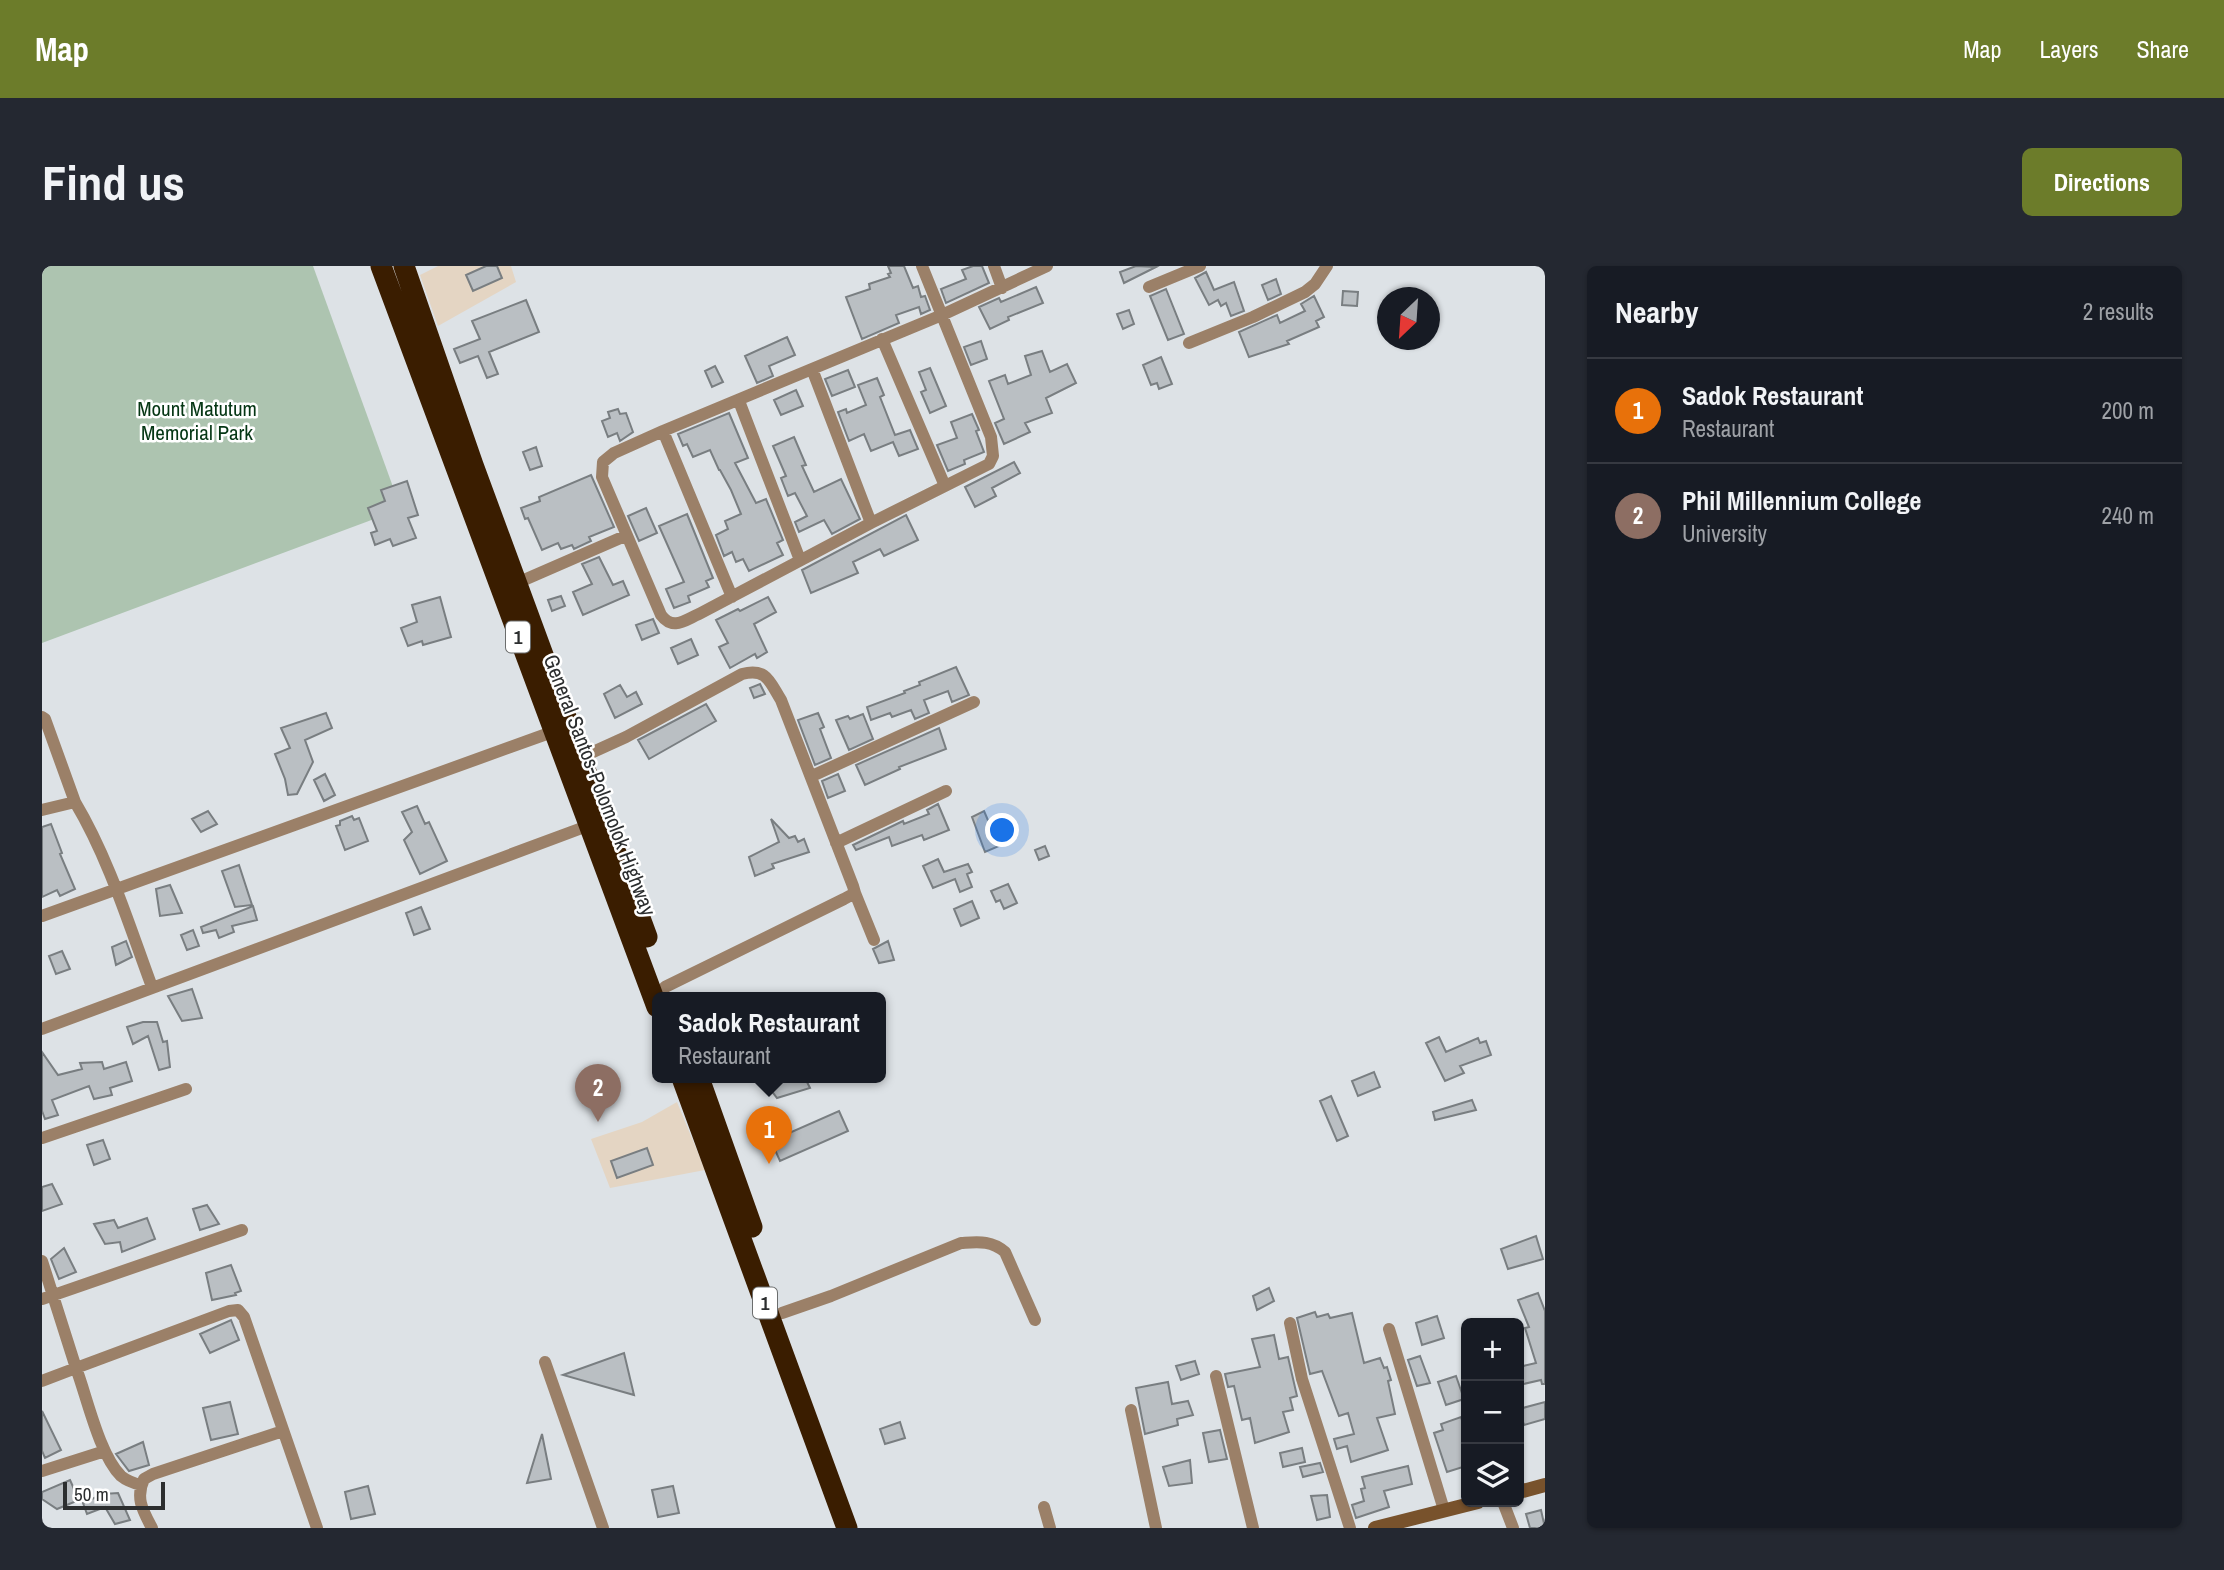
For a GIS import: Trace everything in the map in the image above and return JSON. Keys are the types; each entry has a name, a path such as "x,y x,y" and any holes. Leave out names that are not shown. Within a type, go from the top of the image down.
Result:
{"highway":[{"name":"General Santos-Polomolok Highway","path":"381,266 652,993"},
{"name":"1","path":"406,267 473,466 667,992"},
{"name":"1","path":"684,1083 847,1528"},
{"name":"1","path":"701,1083 861,1528"}],"street":[{"path":"922,266 942,315 987,425 993,447 989,464 732,597 680,622 668,623 661,615 625,536 602,477 603,462 614,453 663,431 942,315 1047,266"},
{"path":"994,266 1002,288"},
{"path":"1149,287 1200,266"},
{"path":"1189,343 1305,292 1315,284 1327,266"},
{"path":"883,338 945,486"},
{"path":"812,369 871,523"},
{"path":"739,401 800,560"},
{"path":"663,431 732,597"},
{"path":"517,583 625,536"},
{"path":"582,757 742,674 757,671 767,677 781,700 812,776 874,940"},
{"path":"812,776 974,702"},
{"path":"42,717 75,802 93,835 116,890 152,987"},
{"path":"42,916 555,730"},
{"path":"836,843 946,790"},
{"path":"42,810 75,802"},
{"path":"42,1029 590,825"},
{"path":"667,992 855,893"},
{"path":"42,1138 186,1089"},
{"path":"47,1297 242,1230"},
{"path":"782,1313 961,1243 981,1241 996,1244 1005,1252 1035,1320"},
{"path":"42,1261 47,1297 76,1368 105,1451 120,1475 141,1485"},
{"path":"42,1381 229,1311 238,1310 244,1317 317,1528"},
{"path":"1290,1323 1303,1380 1350,1528"},
{"path":"1389,1329 1444,1510"},
{"path":"545,1362 603,1528"},
{"path":"1216,1376 1253,1528"},
{"path":"1131,1410 1156,1528"},
{"path":"151,1528 140,1505 139,1494 144,1479 283,1430"},
{"path":"42,1471 105,1451"},
{"path":"1524,1491 1545,1485"},
{"path":"1375,1528 1461,1506"},
{"path":"1044,1507 1050,1528"},
{"path":"1505,1507 1513,1528"}],"shaded area":[{"path":"438,266 511,266 516,282 438,326 420,275"},
{"path":"677,1102 705,1170 610,1188 591,1139 642,1122"}],"green space":[{"name":"Mount Matutum Memorial Park","path":"42,266 313,266 401,509 42,643"}],"building":[{"path":"486,266 497,266 502,278 473,291 466,275"},
{"path":"888,266 904,266 913,288 918,286 921,297 925,296 930,310 921,314 919,307 896,315 899,323 862,339 846,297 870,289 869,284 890,277"},
{"path":"982,266 989,283 946,303 941,289 966,279 962,270"},
{"path":"1136,266 1156,267 1124,283 1120,272"},
{"path":"1206,272 1214,290 1234,282 1244,311 1231,316 1226,303 1221,306 1218,300 1209,305 1195,278"},
{"path":"1276,279 1281,294 1268,300 1262,285"},
{"path":"1036,287 1043,303 1008,317 1009,320 990,329 979,307 999,298 1001,302"},
{"path":"1166,289 1184,334 1168,340 1150,296"},
{"path":"1343,291 1358,292 1357,306 1342,305"},
{"path":"1314,296 1324,317 1316,321 1319,327 1287,341 1289,344 1249,357 1239,332 1277,315 1280,323 1305,311 1301,304"},
{"path":"526,300 539,332 489,352 498,374 487,378 478,356 460,363 454,349 480,339 472,321"},
{"path":"1129,310 1134,324 1123,329 1117,314"},
{"path":"787,337 795,355 769,366 773,376 757,383 745,356"},
{"path":"981,341 987,359 971,365 964,347"},
{"path":"1042,351 1050,372 1067,364 1076,383 1046,398 1052,413 1025,423 1030,432 1004,444 995,423 1004,419 989,381 1005,375 1008,384 1031,375 1025,356"},
{"path":"1161,357 1172,384 1159,389 1157,383 1151,385 1143,365"},
{"path":"715,366 723,382 712,387 705,371"},
{"path":"930,368 946,406 930,413 921,392 926,390 919,372"},
{"path":"848,370 855,387 832,396 825,379"},
{"path":"877,378 884,395 880,397 895,435 910,430 918,449 899,456 893,442 871,451 864,434 849,441 838,412 846,409 847,413 866,405 858,385"},
{"path":"796,390 803,406 781,415 774,400"},
{"path":"618,409 620,414 626,413 633,432 620,441 617,433 608,437 602,421 610,418 608,412"},
{"path":"729,413 748,458 735,463 756,503 766,499 783,540 777,543 783,555 749,571 743,559 736,562 732,552 724,556 716,535 728,529 725,521 741,514 731,490 710,450 693,457 687,444 683,446 678,434"},
{"path":"972,414 984,452 964,460 965,464 948,471 937,445 957,438 951,422"},
{"path":"794,437 806,465 802,466 814,492 841,479 860,519 832,534 824,520 799,532 795,522 807,516 795,493 788,496 781,478 786,476 773,446"},
{"path":"536,447 542,466 530,470 523,452"},
{"path":"1014,462 1020,473 992,488 996,496 975,507 965,487"},
{"path":"591,475 614,527 589,537 591,541 574,549 572,545 561,549 558,543 542,550 521,508 540,501 539,497"},
{"path":"407,481 418,515 408,518 416,538 393,546 390,539 375,545 371,533 377,531 368,508 385,501 381,490"},
{"path":"646,508 657,533 639,541 628,516"},
{"path":"687,514 713,578 706,581 709,587 688,596 690,602 674,608 666,589 684,582 659,526"},
{"path":"906,515 918,540 884,556 880,549 853,562 858,573 811,593 802,570"},
{"path":"599,557 613,585 623,581 629,595 583,615 573,592 592,584 582,564"},
{"path":"561,596 565,606 552,611 548,600"},
{"path":"440,597 451,637 408,646 401,628 417,622 412,605"},
{"path":"768,597 776,612 754,624 767,652 757,658 755,654 730,668 719,647 728,643 716,620"},
{"path":"653,619 659,633 642,640 636,625"},
{"path":"691,639 698,655 678,664 671,648"},
{"path":"956,667 969,695 952,702 948,691 924,700 929,713 915,719 911,710 892,717 890,713 871,720 867,707 905,693 904,691 920,685 919,682"},
{"path":"760,684 765,694 754,698 750,688"},
{"path":"620,685 627,697 636,692 642,704 615,718 604,694"},
{"path":"706,704 716,721 649,759 638,740"},
{"path":"326,713 332,728 305,740 313,762 297,794 288,795 275,754 290,748 281,728"},
{"path":"818,713 824,727 820,729 831,758 815,765 798,720"},
{"path":"863,714 873,739 849,750 836,720"},
{"path":"939,728 946,749 899,767 900,769 865,785 856,765"},
{"path":"325,774 335,795 324,801 314,780"},
{"path":"838,774 845,791 828,798 822,781"},
{"path":"938,804 949,830 924,840 922,835 892,846 889,837 856,850 853,845 903,821 904,824 929,814 927,810"},
{"path":"417,806 425,824 429,822 447,861 420,874 404,840 412,832 402,812"},
{"path":"208,811 217,824 201,832 192,819"},
{"path":"984,811 999,846 985,852 972,817"},
{"path":"352,816 354,820 359,818 368,841 345,850 336,826 340,825 340,821"},
{"path":"771,819 789,838 795,836 798,842 804,839 809,852 772,864 774,868 755,876 749,857 779,842"},
{"path":"51,824 75,889 60,896 57,890 42,897 42,827"},
{"path":"1045,846 1049,856 1039,860 1035,850"},
{"path":"938,859 944,872 968,864 972,872 967,874 972,887 960,892 955,879 933,888 923,866"},
{"path":"239,865 252,905 235,907 222,871"},
{"path":"1008,884 1017,903 1004,909 1000,900 996,902 991,891"},
{"path":"170,885 182,913 160,916 156,889"},
{"path":"972,901 979,918 961,926 954,909"},
{"path":"253,906 257,920 232,926 234,932 219,938 216,930 203,933 201,927"},
{"path":"421,907 430,929 414,935 406,913"},
{"path":"193,930 199,946 187,950 181,935"},
{"path":"126,941 132,957 116,965 112,947"},
{"path":"888,941 894,960 879,963 873,949"},
{"path":"62,951 70,969 56,974 49,956"},
{"path":"192,989 202,1018 182,1021 168,996"},
{"path":"143,1022 157,1022 163,1042 167,1041 170,1067 159,1070 148,1036 133,1044 127,1027"},
{"path":"1439,1037 1446,1052 1478,1038 1480,1043 1486,1041 1491,1055 1460,1066 1464,1073 1445,1081 1426,1043"},
{"path":"42,1052 58,1075 82,1069 80,1063 102,1062 104,1069 126,1062 132,1081 110,1088 112,1095 94,1099 89,1086 52,1100 58,1115 45,1119 42,1111"},
{"path":"1374,1072 1380,1087 1358,1096 1352,1081"},
{"path":"766,1083 808,1083 810,1088 777,1098"},
{"path":"1331,1096 1348,1136 1337,1141 1320,1101"},
{"path":"1472,1100 1476,1110 1435,1120 1433,1112"},
{"path":"839,1111 848,1131 780,1161 771,1141"},
{"path":"103,1140 110,1159 94,1165 87,1145"},
{"path":"647,1148 653,1165 617,1178 611,1161"},
{"path":"52,1184 62,1204 42,1211 42,1187"},
{"path":"207,1205 219,1224 200,1230 193,1209"},
{"path":"147,1218 155,1239 122,1252 120,1242 105,1244 94,1224 114,1220 118,1228"},
{"path":"1536,1236 1543,1259 1508,1269 1501,1249"},
{"path":"64,1248 76,1272 59,1279 51,1259"},
{"path":"231,1265 241,1291 235,1293 236,1295 212,1300 206,1273"},
{"path":"1269,1288 1274,1301 1257,1310 1253,1296"},
{"path":"1538,1293 1545,1311 1545,1384 1542,1384 1541,1380 1524,1384 1524,1366 1536,1363 1525,1328 1529,1327 1518,1300"},
{"path":"1315,1312 1317,1317 1328,1314 1330,1318 1352,1313 1364,1363 1380,1358 1384,1368 1387,1367 1395,1414 1377,1418 1388,1450 1351,1462 1347,1446 1337,1449 1334,1439 1354,1434 1348,1413 1339,1416 1322,1371 1310,1374 1297,1318"},
{"path":"1437,1316 1444,1338 1422,1345 1416,1323"},
{"path":"231,1320 239,1340 210,1353 200,1334"},
{"path":"1274,1335 1279,1359 1288,1357 1297,1396 1290,1398 1293,1410 1283,1412 1289,1432 1255,1443 1250,1418 1242,1420 1234,1386 1228,1387 1225,1374 1260,1367 1252,1339"},
{"path":"624,1353 634,1395 563,1375"},
{"path":"1420,1356 1430,1383 1417,1386 1408,1360"},
{"path":"1195,1361 1199,1374 1181,1380 1176,1366"},
{"path":"1456,1376 1461,1400 1446,1405 1438,1382"},
{"path":"1168,1382 1172,1404 1188,1401 1193,1415 1177,1419 1178,1425 1145,1434 1136,1388"},
{"path":"230,1402 238,1434 211,1440 203,1408"},
{"path":"1545,1402 1545,1419 1524,1425 1524,1408"},
{"path":"42,1411 61,1450 45,1458 42,1451"},
{"path":"1461,1417 1461,1468 1447,1472 1434,1433 1443,1430 1441,1424"},
{"path":"900,1422 905,1438 885,1444 880,1429"},
{"path":"1220,1430 1227,1459 1209,1462 1203,1433"},
{"path":"542,1434 551,1479 527,1483"},
{"path":"143,1442 149,1465 129,1471 116,1454"},
{"path":"1302,1448 1305,1462 1283,1467 1280,1453"},
{"path":"1190,1460 1192,1483 1169,1486 1163,1467"},
{"path":"1320,1463 1323,1472 1303,1477 1300,1467"},
{"path":"1408,1466 1412,1484 1384,1491 1389,1507 1356,1518 1352,1505 1364,1501 1362,1477"},
{"path":"70,1480 79,1500 57,1509 42,1499 42,1492"},
{"path":"368,1486 375,1514 351,1519 345,1492"},
{"path":"673,1486 679,1513 658,1517 652,1490"},
{"path":"118,1493 130,1520 115,1524 105,1507 87,1514 83,1503 103,1494"},
{"path":"1327,1495 1330,1517 1317,1520 1311,1496"},
{"path":"1541,1510 1545,1528 1530,1528 1526,1514"}],"place":[{"name":"Phil Millennium College","path":"598,1122"},
{"name":"Sadok Restaurant","path":"769,1164"}]}
